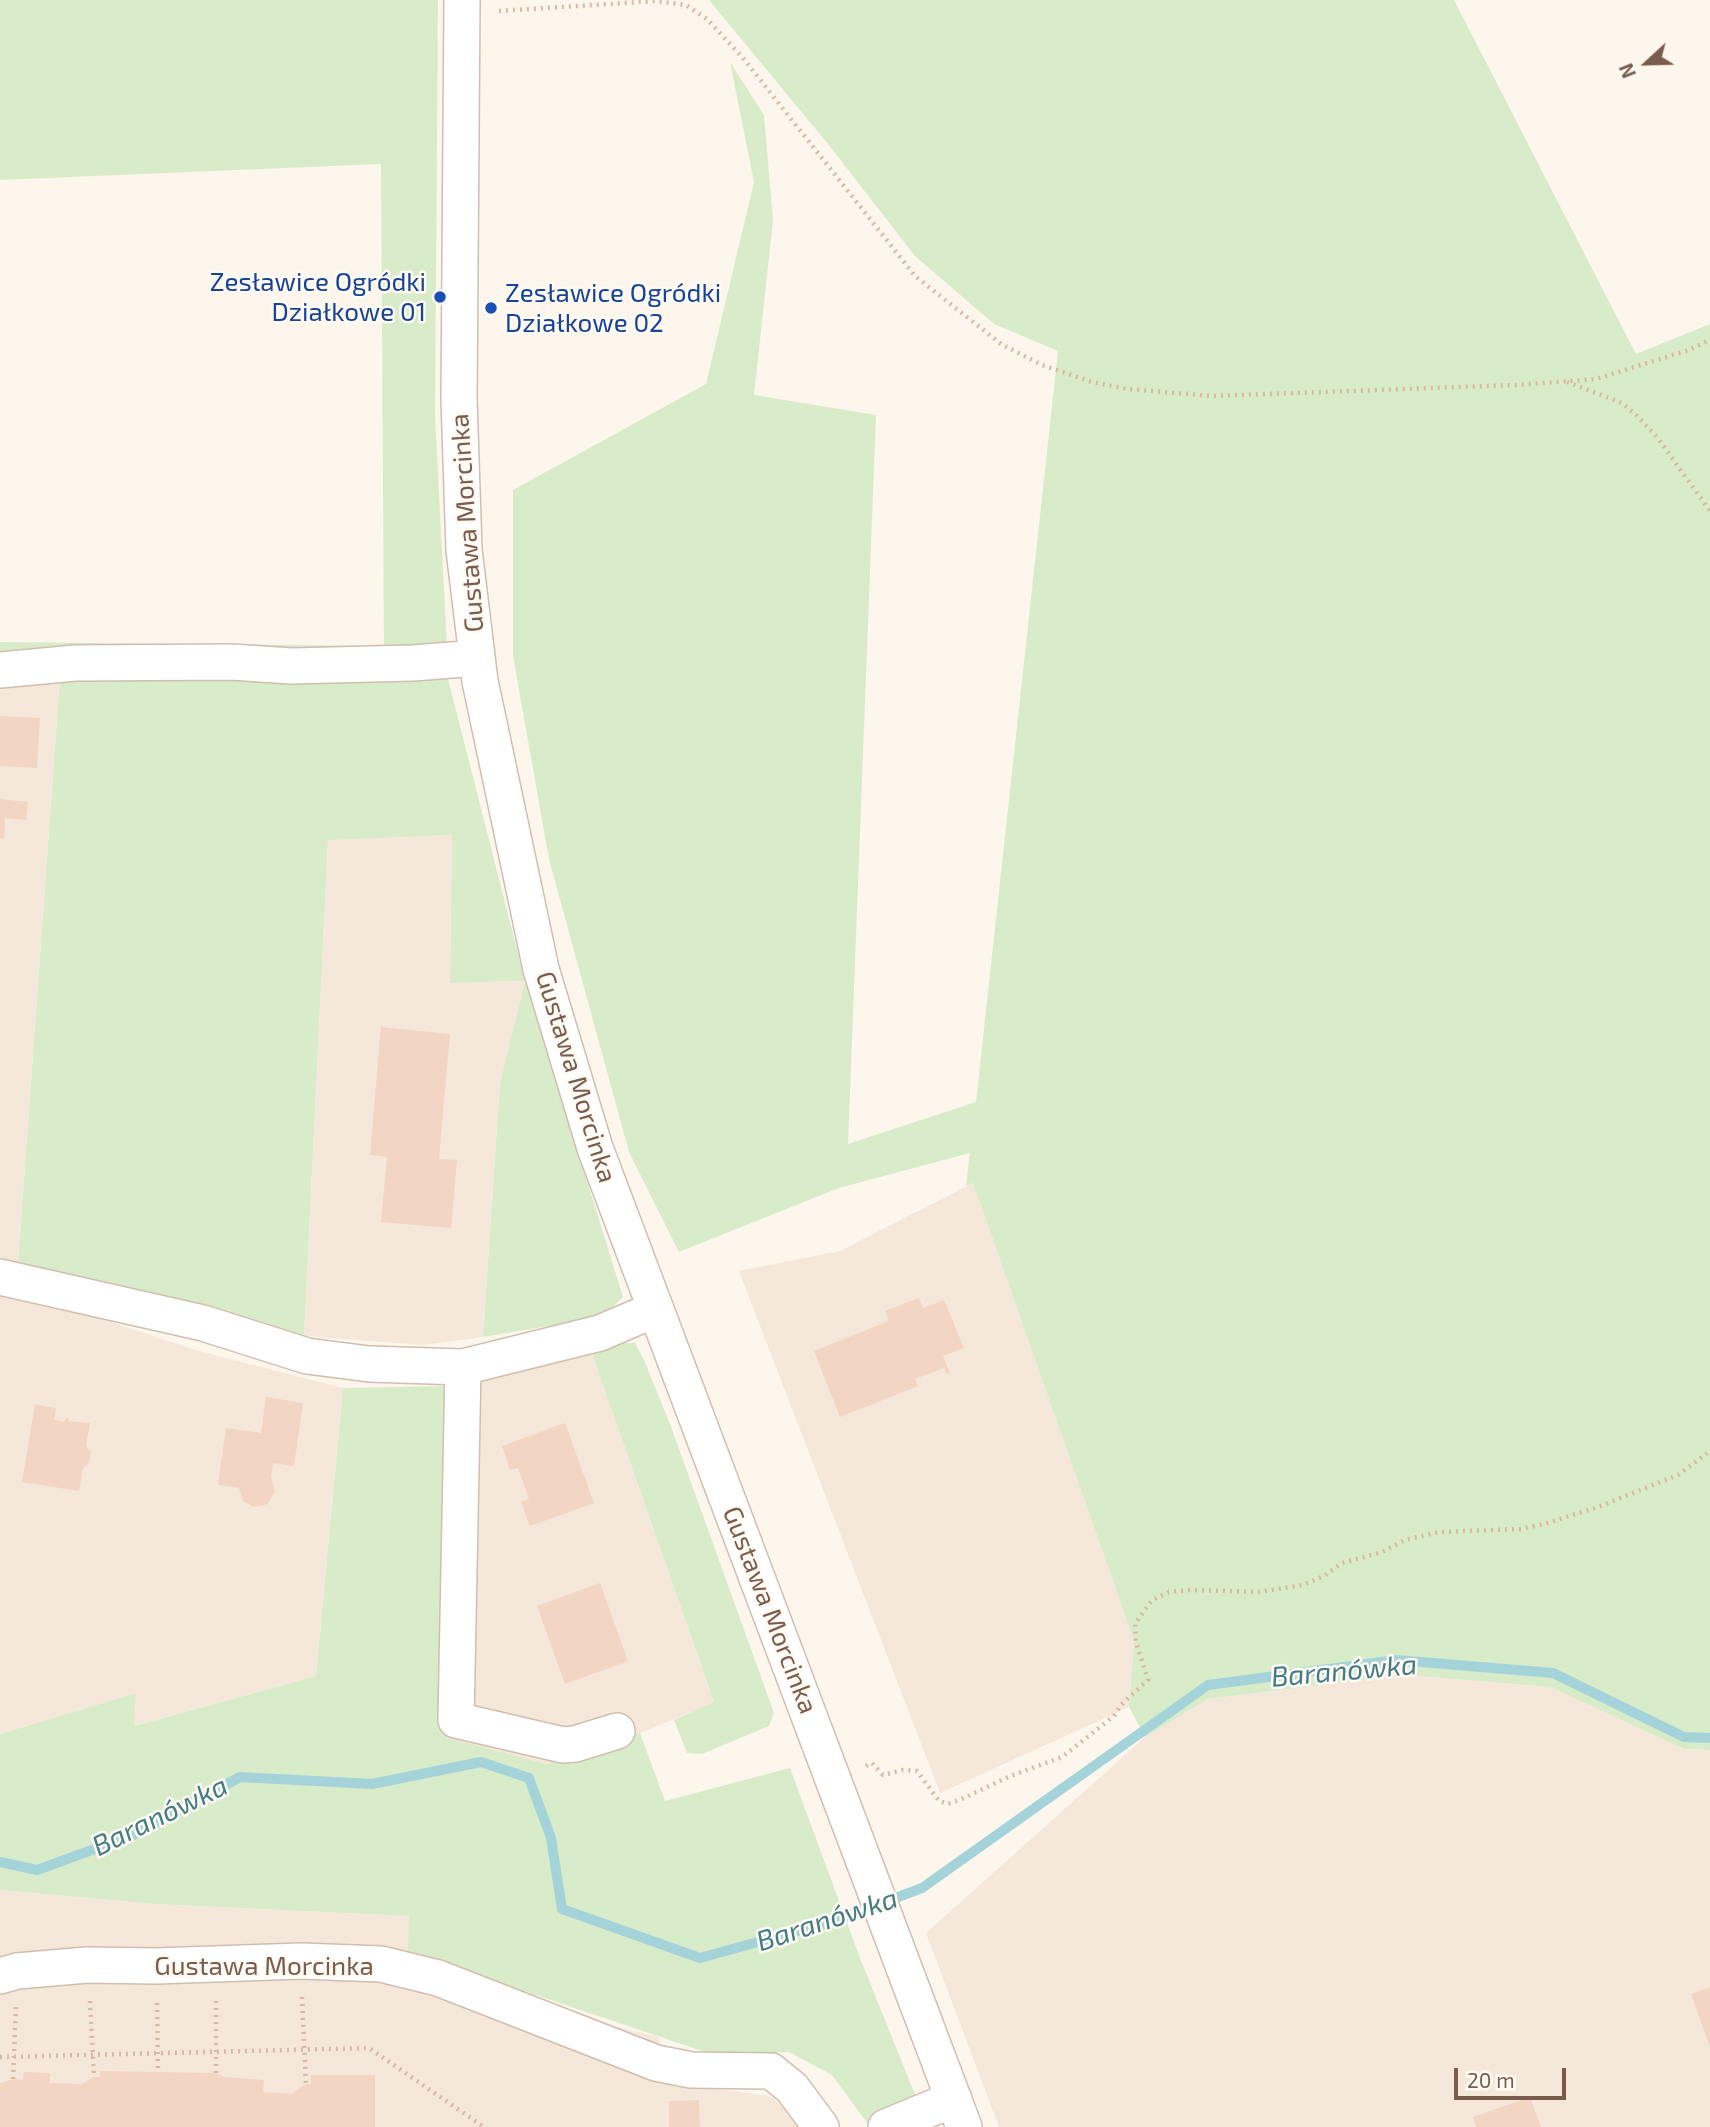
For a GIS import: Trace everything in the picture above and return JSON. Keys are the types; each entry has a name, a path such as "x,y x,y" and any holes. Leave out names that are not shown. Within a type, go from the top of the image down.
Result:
{"street":[{"name":"Gustawa Morcinka","path":"462,6 458,399 464,550 480,681 541,969 595,1148 959,2113 887,2127"},
{"path":"0,670 75,663 232,663 290,666 413,663 477,658"},
{"path":"0,1277 202,1323 307,1356 369,1364 463,1367 600,1333 656,1309"},
{"path":"463,1367 456,1720 563,1745 617,1731"},
{"name":"Gustawa Morcinka","path":"9,1974 87,1965 156,1966 301,1961 381,1964 438,1978 656,2063 691,2070 771,2070 792,2088 821,2127"}],"path":[{"path":"462,6 656,1 686,5 707,19 743,58 915,276 1001,344 1042,365 1092,382 1127,389 1212,396 1566,382 1597,379 1689,350 1710,340"},
{"path":"1566,382 1622,403 1636,415 1657,437 1710,511"},
{"path":"883,1775 903,1770 917,1771 939,1801 948,1804 1062,1757 1114,1716 1121,1705 1148,1680 1136,1642 1135,1624 1152,1600 1169,1592 1258,1592 1303,1585 1324,1576 1342,1563 1382,1552 1405,1539 1439,1532 1521,1529 1544,1524 1598,1507 1678,1475 1710,1451"},
{"path":"301,1961 306,2084"},
{"path":"216,1964 216,2073"},
{"path":"87,1965 94,2077"},
{"path":"156,1966 158,2072"},
{"path":"9,1974 13,2079"},
{"path":"0,2057 369,2048 484,2127"}],"shaded area":[{"path":"60,677 18,1263 19,1292 199,1351 343,1388 316,1676 133,1726 136,1693 0,1734 0,682"},
{"path":"452,835 450,983 525,981 500,1083 483,1337 423,1345 304,1336 328,839"},
{"path":"973,1183 1134,1641 1129,1707 940,1793 739,1271 840,1251"},
{"path":"591,1351 714,1703 640,1733 547,1764 447,1739 449,1386"},
{"path":"1404,1675 1550,1687 1684,1749 1710,1750 1710,2127 999,2127 926,1933 1145,1737 1208,1699"},
{"path":"0,1890 155,1904 409,1916 409,1952 559,2013 659,2037 661,2081 769,2096 806,2127 0,2127"}],"green space":[{"path":"0,0 438,0 435,416 447,647 0,663 0,642 384,646 381,164 0,180"},
{"path":"709,0 1454,0 1636,354 1710,324 1710,1750 1684,1749 1550,1687 1404,1675 1208,1699 1145,1737 1129,1707 1134,1641 973,1183 966,1186 970,1153 839,1188 679,1252 629,1152 549,859 513,656 513,490 706,384 754,182 730,62 764,115 773,220 754,395 876,415 848,1144 976,1102 1058,351 994,324 915,256 828,144"},
{"path":"60,677 448,679 525,981 450,983 452,835 328,840 304,1336 18,1263"},
{"path":"525,981 623,1297 602,1317 483,1337 500,1083"},
{"path":"619,1343 635,1343 644,1360 670,1424 774,1713 769,1726 702,1754 687,1753 674,1720 714,1702 591,1351"},
{"path":"449,1386 447,1738 547,1764 640,1733 665,1801 790,1768 860,1958 928,2127 870,2127 832,2075 789,2052 717,2056 408,1952 409,1916 155,1904 0,1890 0,1734 136,1693 134,1726 316,1676 343,1388"}],"building":[{"path":"0,716 40,718 37,768 0,766"},
{"path":"0,799 28,802 26,820 5,818 4,839 0,838"},
{"path":"381,1027 450,1034 439,1159 457,1160 451,1228 381,1222 387,1157 370,1155"},
{"path":"919,1298 923,1308 944,1300 964,1348 943,1356 950,1373 946,1374 944,1368 915,1379 918,1386 840,1417 814,1351 889,1321 885,1311"},
{"path":"266,1397 303,1403 294,1466 273,1463 271,1477 275,1491 268,1504 254,1507 243,1501 239,1488 218,1485 226,1428 261,1433"},
{"path":"35,1404 56,1408 54,1420 64,1422 69,1418 69,1421 90,1423 86,1446 91,1453 89,1463 83,1468 79,1491 22,1482"},
{"path":"565,1423 594,1503 530,1526 521,1502 529,1499 518,1468 510,1470 502,1446"},
{"path":"600,1583 628,1661 565,1684 537,1606"},
{"path":"1710,1987 1710,2047 1691,1994"},
{"path":"100,2071 216,2073 224,2077 264,2080 263,2092 292,2094 306,2084 311,2084 311,2075 375,2075 375,2127 0,2127 0,2083 13,2079 23,2080 24,2072 50,2073 50,2083 82,2084 94,2077 100,2077"},
{"path":"1530,2097 1541,2127 1476,2127 1473,2117"},
{"path":"699,2100 700,2127 669,2127 669,2101"}],"waterway":[{"name":"Baranówka","path":"0,1862 37,1870 133,1835 240,1777 372,1784 481,1762 529,1778 551,1838 562,1909 700,1958 837,1920 922,1888 1208,1685 1397,1660 1553,1673 1684,1737 1710,1738"}],"place":[{"name":"Zesławice Ogródki Działkowe 01","path":"440,297"},
{"name":"Zesławice Ogródki Działkowe 02","path":"491,308"}]}
